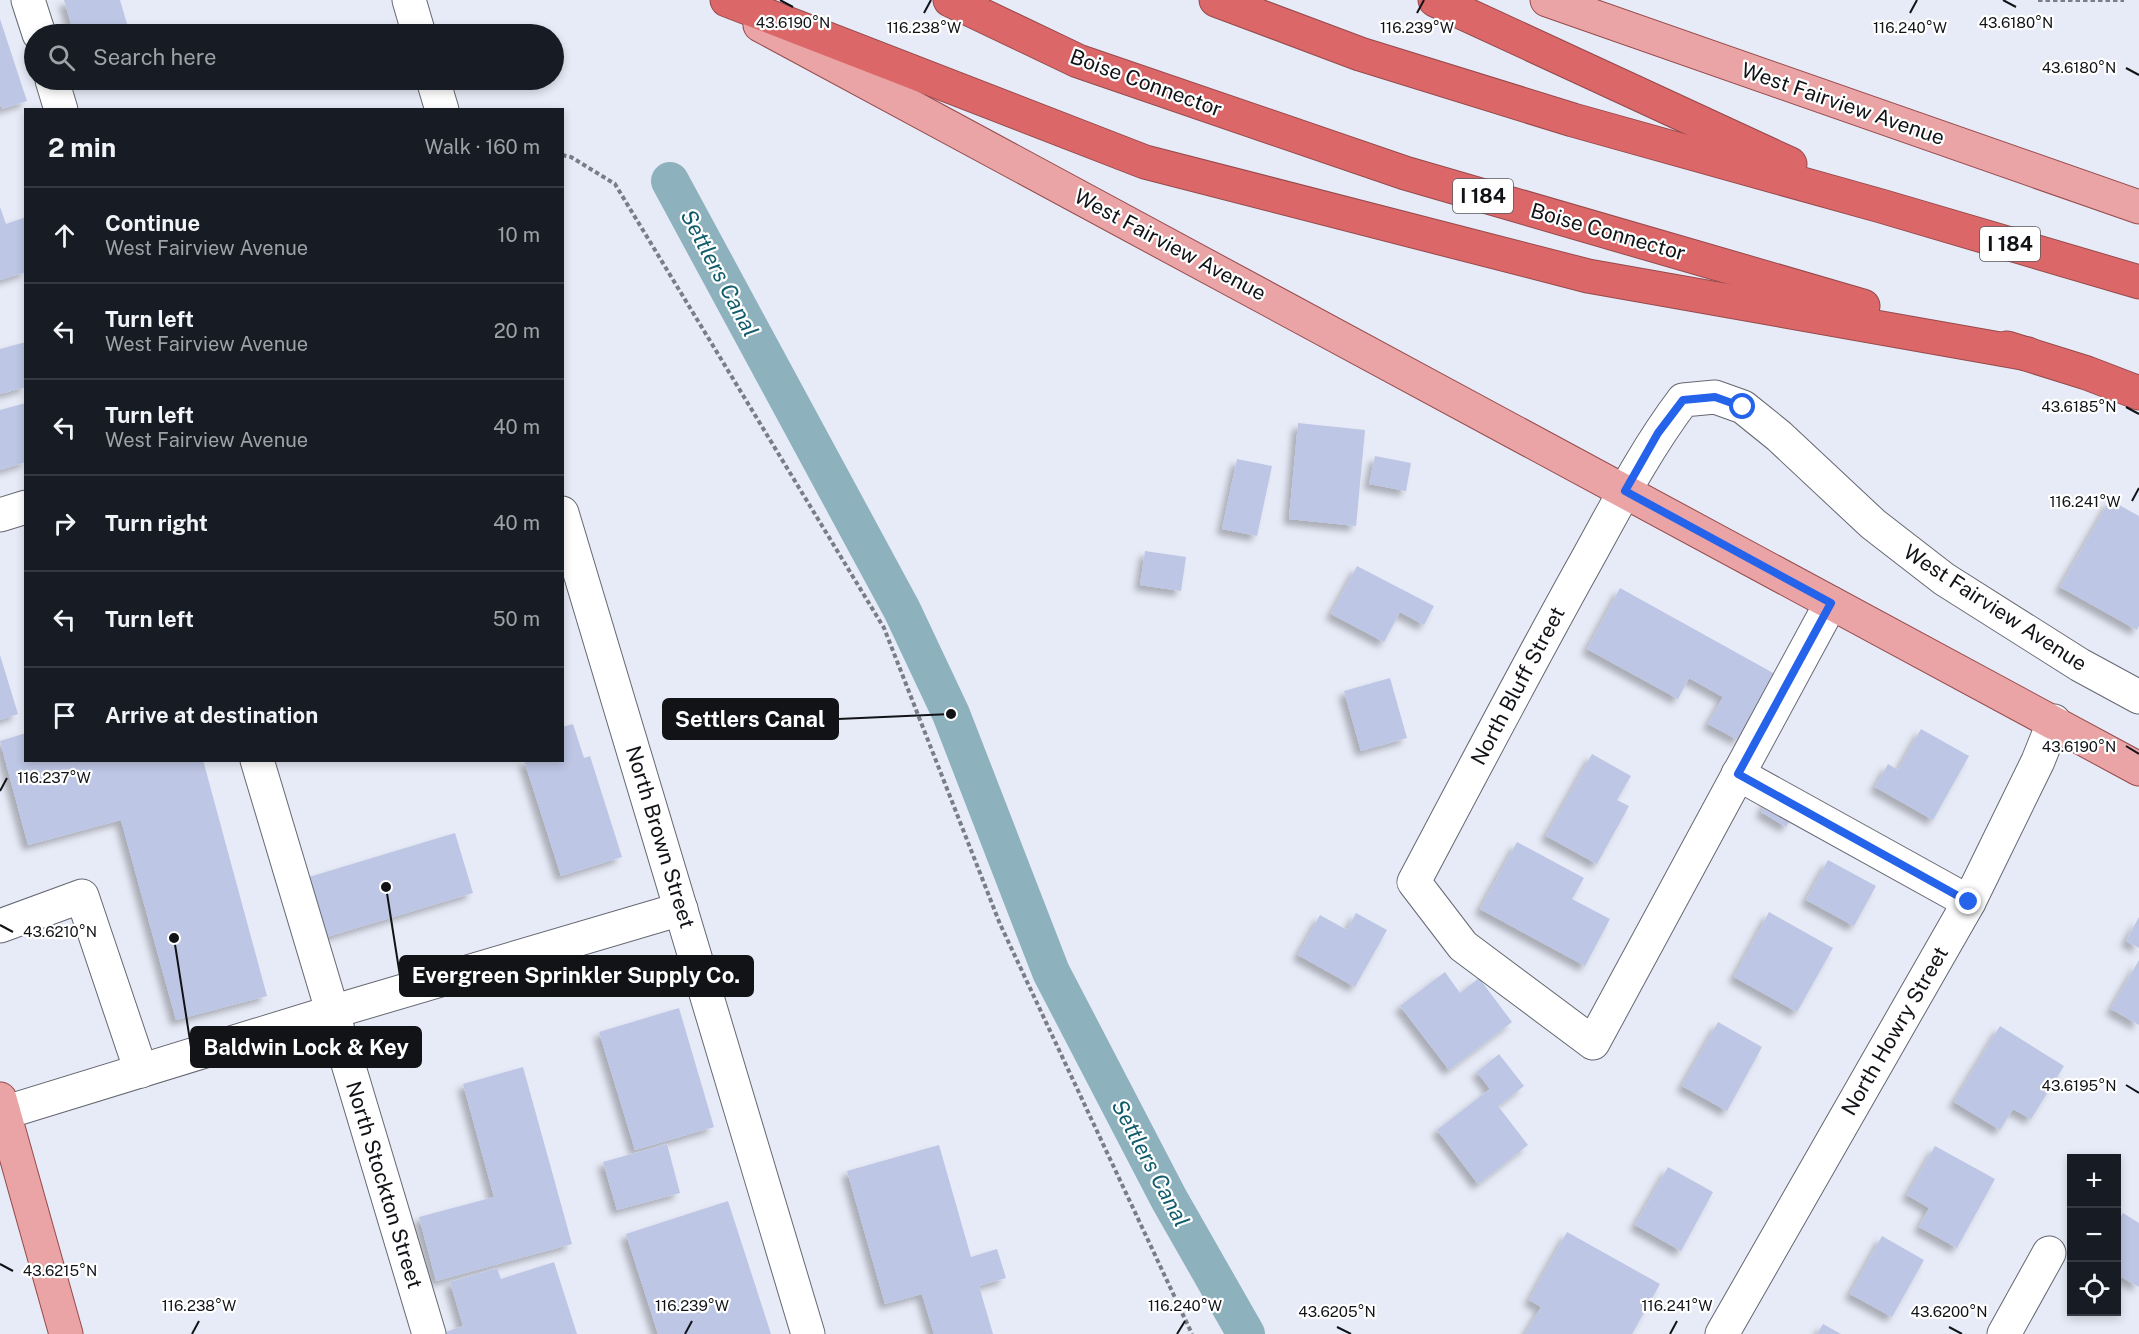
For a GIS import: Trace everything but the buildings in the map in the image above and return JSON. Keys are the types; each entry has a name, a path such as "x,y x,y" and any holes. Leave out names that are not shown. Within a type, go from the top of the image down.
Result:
{"highway":[{"path":"727,0 1145,162 1588,276 2028,354"},
{"name":"Boise Connector","path":"950,0 1078,61 1405,173 2028,354 2139,393"},
{"name":"I 184","path":"1216,0 1360,54 1573,120 1881,206 2139,282"},
{"path":"1435,0 1881,206"}],"main road":[{"name":"West Fairview Avenue","path":"714,0 2054,721 2139,769"},
{"name":"West Fairview Avenue","path":"1546,0 2139,207"},
{"path":"2054,721 2139,754"},
{"path":"2,1109 66,1334"}],"street":[{"path":"28,0 36,24"},
{"path":"409,0 416,24"},
{"path":"55,90 60,108"},
{"path":"436,90 441,108"},
{"name":"West Fairview Avenue","path":"1625,491 1658,433 1683,400 1715,397 1743,407 1779,436 1873,524 1944,579 2080,665 2138,695"},
{"name":"North Bluff Street","path":"1625,491 1531,661 1414,882 1463,946 1593,1043 1738,774"},
{"path":"0,515 24,508"},
{"name":"North Brown Street","path":"564,520 808,1334"},
{"path":"1831,603 1738,774 1969,902"},
{"name":"North Howry Street","path":"1722,1334 1969,902 2038,761 2054,721"},
{"name":"North Stockton Street","path":"258,762 429,1334"},
{"path":"0,926 81,896 141,1071"},
{"path":"2,1109 141,1071 681,909"},
{"path":"2004,1334 2049,1253"}],"path":[{"path":"2038,0 2124,0"},
{"path":"564,155 571,157 615,184 884,628 1000,924 1192,1334"}],"waterway":[{"name":"Settlers Canal","path":"670,181 902,610 951,714 1051,972 1169,1199 1246,1334"}],"place":[{"name":"Settlers Canal","path":"951,714"},
{"name":"Evergreen Sprinkler Supply Co.","path":"386,887"},
{"name":"Baldwin Lock & Key","path":"174,938"}],"route":[{"path":"1743,407 1715,397 1683,400 1658,433 1625,491 1831,603 1738,774 1969,902"}]}
